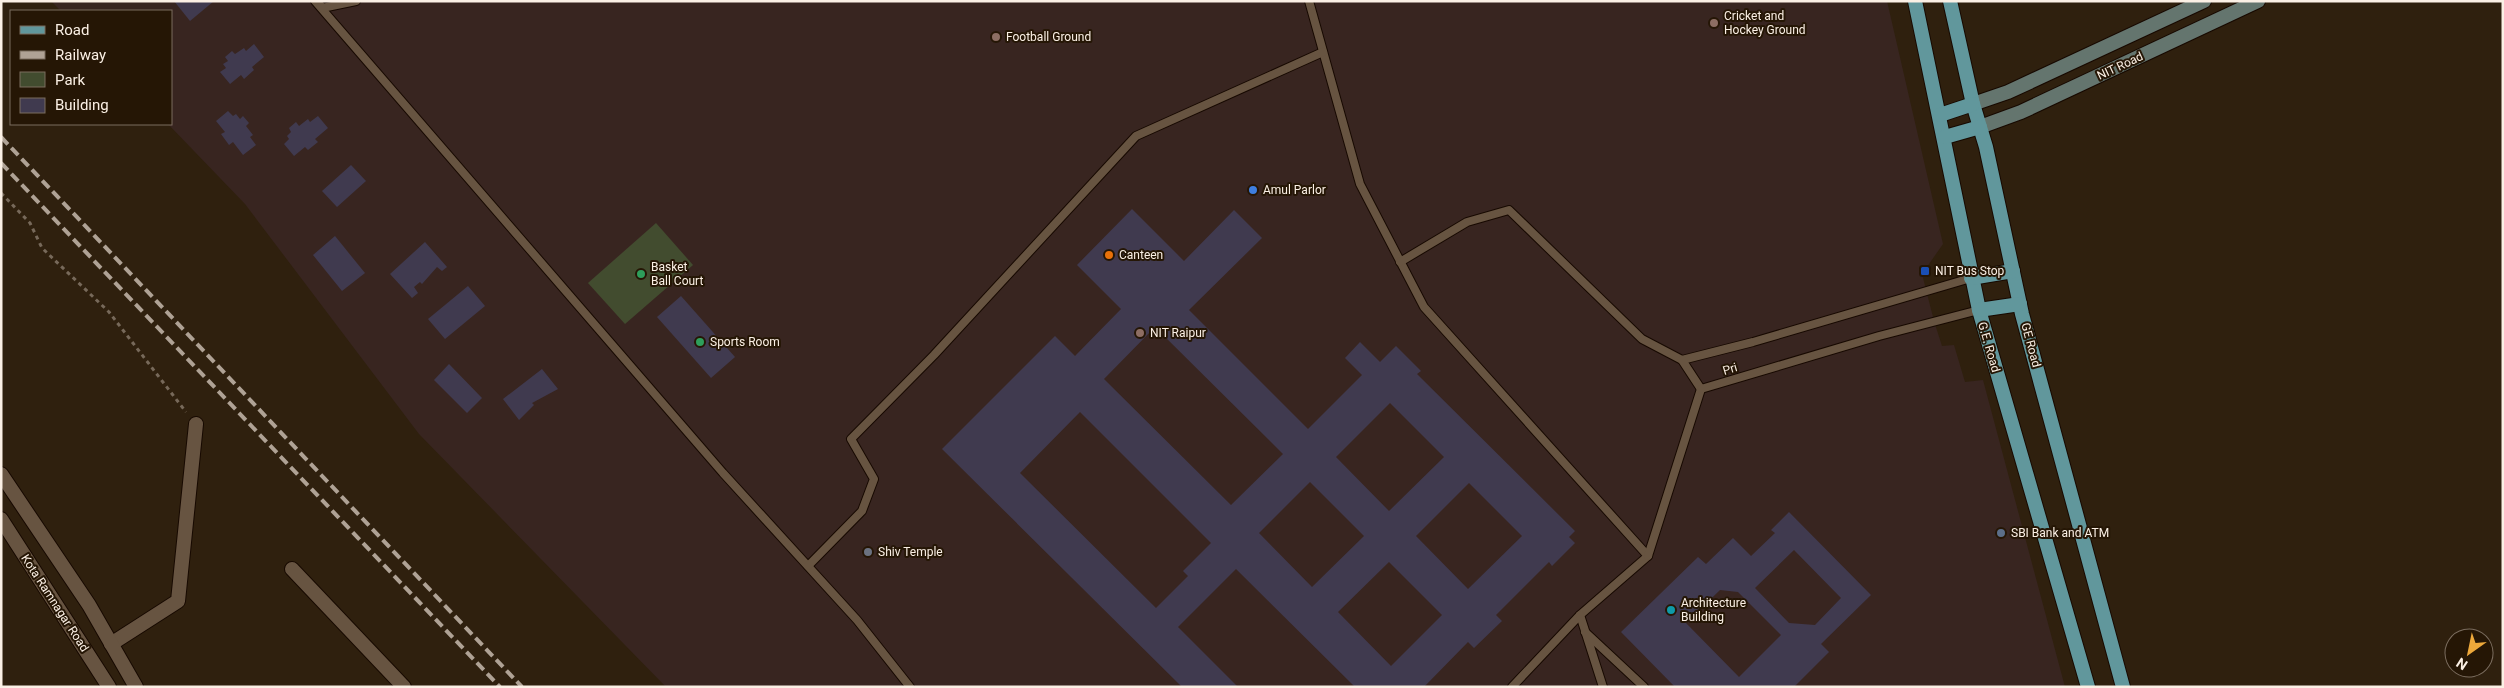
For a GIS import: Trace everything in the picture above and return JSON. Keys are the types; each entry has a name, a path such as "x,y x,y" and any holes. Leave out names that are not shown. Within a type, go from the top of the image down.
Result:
{"main road":[{"name":"G.E. Road","path":"1916,1 1979,310 2088,687"},
{"name":"GE Road","path":"1950,1 2020,304 2123,687"},
{"name":"NIT Road","path":"1973,104 2008,92 2204,1"},
{"name":"NIT Road","path":"1980,127 2030,108 2258,1"},
{"path":"1940,114 1973,104"},
{"path":"1945,137 1980,127"},
{"path":"1971,278 2013,271"},
{"path":"1979,310 2020,304"}],"street":[{"path":"111,644 178,601 196,424"},
{"path":"1,474 89,606 136,687"},
{"name":"Kota Ramnagar Road","path":"1,519 109,687"},
{"path":"292,569 404,687"}],"lane":[{"path":"315,1 723,473 857,620 910,687"},
{"path":"320,5 356,1"},
{"path":"1309,1 1360,184 1424,307 1648,556"},
{"path":"808,566 862,511 874,479 851,439 934,355 1136,136 1323,52"},
{"path":"1400,262 1468,222 1509,210 1642,339 1682,360 1701,389 1648,556 1580,615 1512,687"},
{"path":"1682,360 1753,342 1971,278"},
{"name":"Pri","path":"1701,389 1934,321 1979,310"},
{"path":"1580,615 1604,687"},
{"path":"1585,632 1644,687"}],"path":[{"path":"1,193 30,223 42,248 109,312 196,424"}],"shaded area":[{"name":"NIT Raipur","path":"51,1 1887,1 1943,244 1922,274 1934,321 1942,346 1954,345 1965,382 1983,380 2065,687 666,687 419,434 245,204 169,125 172,125 172,10 60,10"}],"green space":[{"name":"Basket Ball Court","path":"656,223 693,265 625,324 588,283"}],"building":[{"path":"174,1 214,1 190,21"},
{"path":"254,44 264,57 252,67 254,70 244,79 241,75 230,84 220,72 226,68 223,64 228,61 225,57 232,51 235,54 244,48 246,51"},
{"path":"228,111 233,116 236,114 240,119 243,116 249,123 246,126 253,135 250,137 256,145 243,155 233,142 229,145 221,134 225,132 216,121"},
{"path":"318,116 328,128 315,139 318,142 308,150 305,147 294,156 284,144 289,139 287,136 291,132 289,128 296,122 299,126 308,119 310,122"},
{"path":"351,165 366,181 337,207 322,191"},
{"path":"1132,209 1184,261 1234,210 1262,238 1189,310 1308,429 1362,375 1345,358 1360,342 1380,362 1396,346 1421,371 1417,374 1575,531 1569,537 1575,543 1552,566 1549,562 1496,615 1502,621 1474,648 1468,642 1424,687 1355,687 1236,569 1178,627 1238,687 1182,687 942,449 1055,336 1075,356 1121,309 1077,265","holes":["1155,327 1283,454 1231,505 1104,379","1390,403 1444,457 1389,511 1336,457","1080,412 1211,543 1183,571 1188,576 1156,608 1020,473","1310,482 1364,536 1312,587 1259,533","1469,483 1522,536 1468,589 1416,536","1389,562 1442,615 1391,666 1338,612"]},
{"path":"335,236 365,273 342,291 313,255"},
{"path":"425,242 447,267 442,271 437,267 422,284 420,282 414,287 418,293 412,298 390,274"},
{"path":"468,286 485,306 445,339 428,319"},
{"name":"Sports Room","path":"681,296 735,357 711,378 657,317"},
{"path":"449,364 482,398 467,413 434,380"},
{"path":"542,369 558,389 532,403 534,405 519,420 503,399"},
{"name":"Architecture Building","path":"1789,512 1871,595 1821,644 1829,652 1794,687 1675,687 1621,632 1698,557 1706,564 1733,538 1751,556 1775,533 1771,530","holes":["1794,550 1841,598 1815,625 1789,623 1755,588","1720,590 1738,592 1781,635 1739,677 1686,623"]}],"railway":[{"path":"1,137 522,687"},
{"path":"1,163 500,687"}],"place":[{"name":"Cricket and Hockey Ground","path":"1714,23"},
{"name":"Football Ground","path":"996,37"},
{"name":"Amul Parlor","path":"1253,190"},
{"name":"Canteen","path":"1109,255"},
{"name":"NIT Bus Stop","path":"1925,271"},
{"name":"Basket Ball Court","path":"641,274"},
{"name":"NIT Raipur","path":"1140,333"},
{"name":"Sports Room","path":"700,342"},
{"name":"SBI Bank and ATM","path":"2001,533"},
{"name":"Shiv Temple","path":"868,552"},
{"name":"Architecture Building","path":"1671,610"}]}
